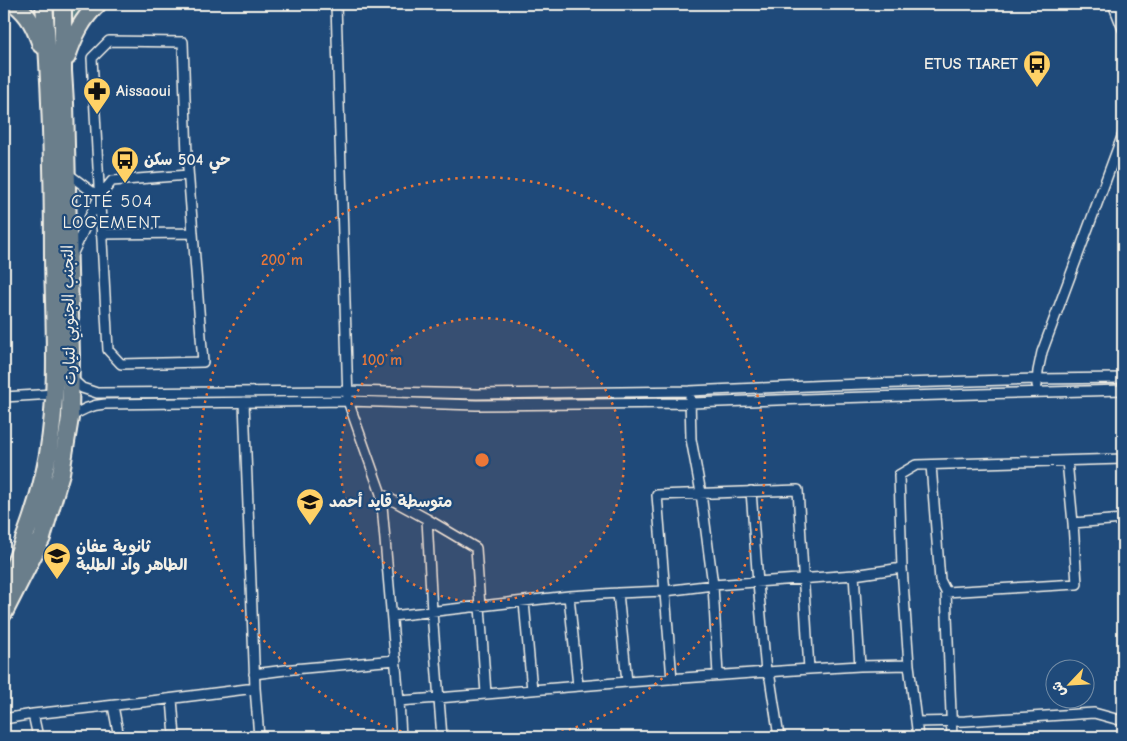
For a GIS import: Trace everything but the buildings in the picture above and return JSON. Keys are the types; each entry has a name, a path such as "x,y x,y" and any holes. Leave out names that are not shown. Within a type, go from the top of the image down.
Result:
{"highway":[{"path":"15,4 24,11 34,26 56,71"},
{"name":"التجنب الجنوبي لتيارت","path":"4,613 42,538 61,473 70,418 71,355 67,173 56,71 44,4"},
{"name":"التجنب الجنوبي لتيارت","path":"4,587 21,551 43,479 48,454 54,394 56,71 63,4"},
{"path":"56,71 78,28 98,4"}],"street":[{"path":"336,4 347,391 348,401 381,494 401,737"},
{"path":"1113,4 1123,29"},
{"path":"110,41 183,42 188,175 203,362 121,364 108,350 92,58 110,41"},
{"path":"1036,392 1042,352 1123,134"},
{"path":"67,173 99,197"},
{"path":"69,262 99,197 112,181 188,175"},
{"path":"101,234 192,233"},
{"path":"70,377 82,388 97,394 347,391 477,394 689,391 832,385 1123,378"},
{"path":"832,385 832,398"},
{"path":"70,418 84,409 100,404 348,401 476,405 691,403 1123,390"},
{"path":"689,391 691,439 701,493 713,585 718,675"},
{"path":"559,393 560,404"},
{"path":"4,397 54,394"},
{"path":"244,402 254,674 259,737"},
{"path":"918,737 909,665 902,568 899,475 916,465 1123,459"},
{"path":"946,592 1077,584 1067,461"},
{"path":"931,464 940,580 946,592 952,737"},
{"path":"672,679 657,495 798,490 809,668"},
{"path":"752,492 766,672 770,678 779,737"},
{"path":"381,494 476,548 486,694"},
{"path":"427,519 442,737"},
{"path":"1073,522 1123,519"},
{"path":"392,616 569,596 665,591 902,568"},
{"path":"854,574 860,666"},
{"path":"618,593 627,682"},
{"path":"569,596 578,686"},
{"path":"524,602 532,690"},
{"path":"254,674 396,660"},
{"path":"399,700 809,668 909,665"},
{"path":"4,719 255,688"},
{"path":"172,698 175,737"},
{"path":"113,706 119,737"},
{"path":"916,722 951,722 1094,713 1123,721"},
{"path":"33,714 38,737"}],"green space":[{"path":"69,4 90,4 68,31"}],"place":[{"name":"ETUS TIARET","path":"1037,88"},
{"name":"Aissaoui","path":"97,115"},
{"name":"حي 504 سكن","path":"125,184"},
{"name":"متوسطة قايد أحمد","path":"310,526"},
{"name":"ثانوية عفان الطاهر واد الطلبة","path":"57,580"}],"district":[{"name":"CITÉ 504 LOGEMENT","path":"112,211"}]}
